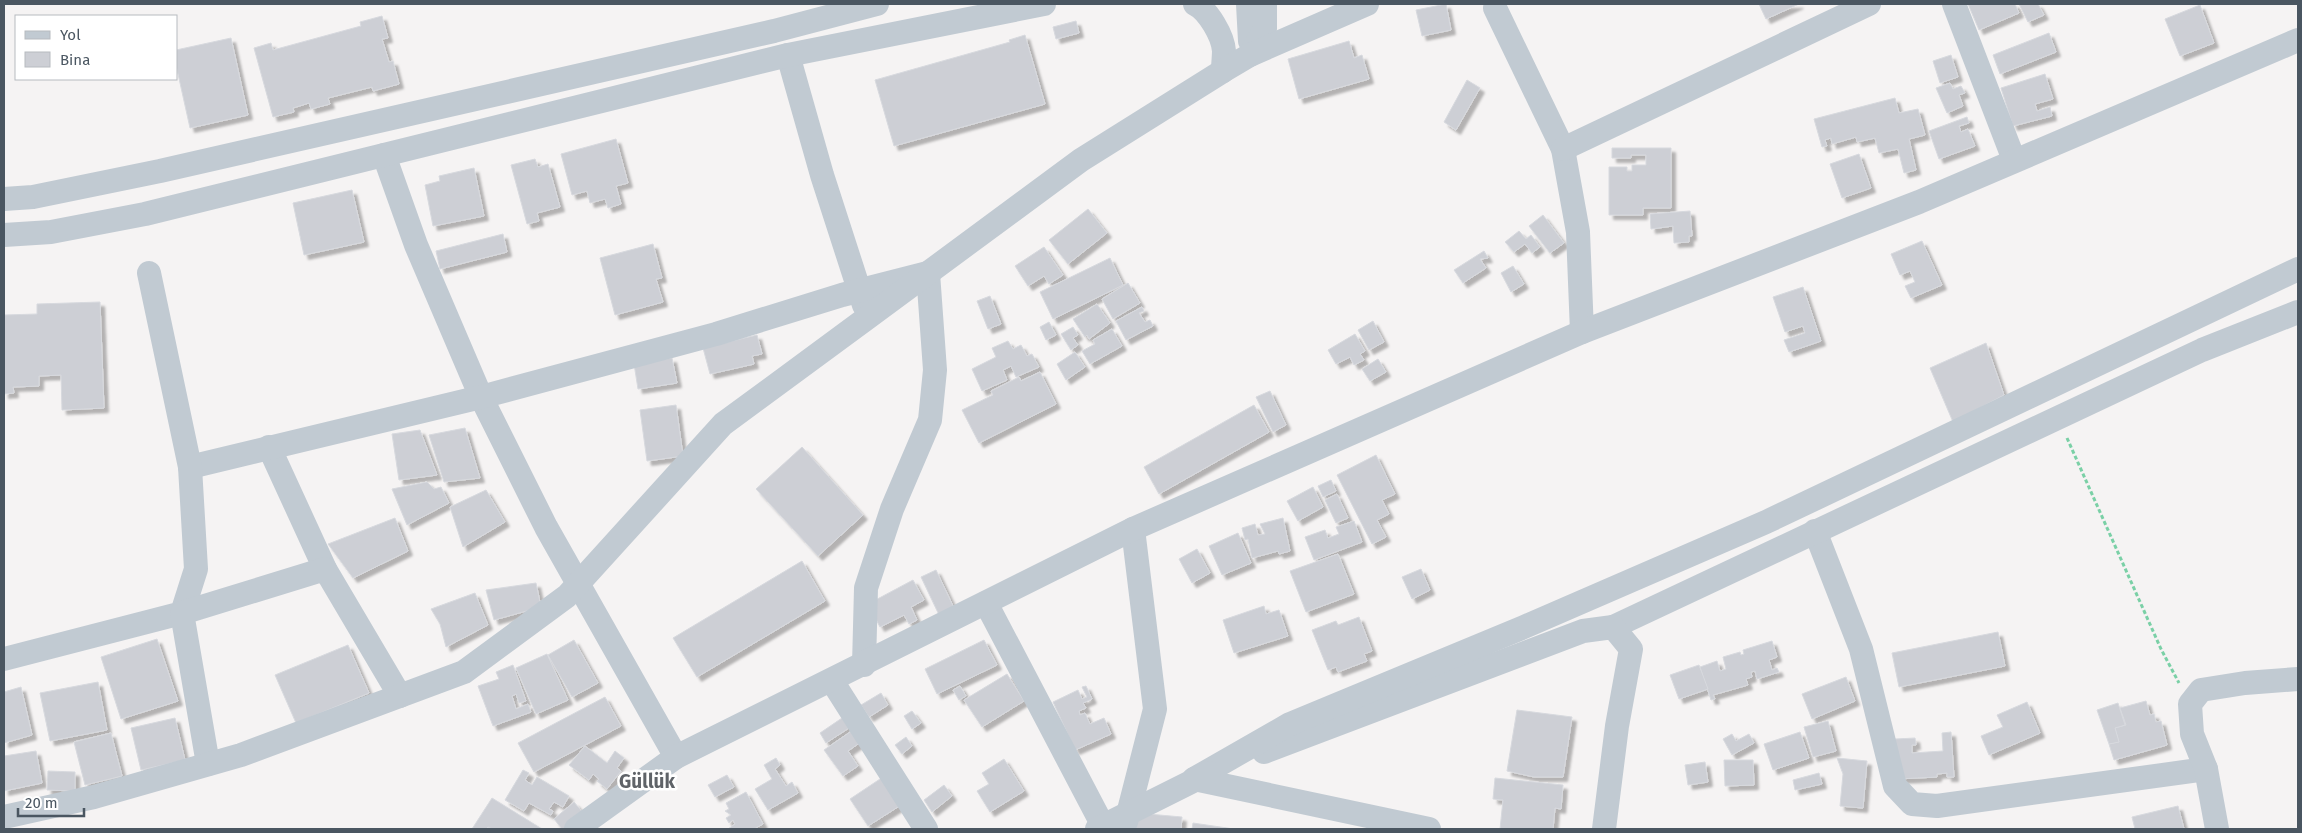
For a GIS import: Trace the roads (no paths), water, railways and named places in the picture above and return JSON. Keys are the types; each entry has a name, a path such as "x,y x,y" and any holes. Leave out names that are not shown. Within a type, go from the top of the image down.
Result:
{"street":[{"path":"4,199 34,197 169,169 774,31 838,9 877,4"},
{"path":"4,235 51,232 145,214 788,55 1044,4"},
{"path":"1195,4 1200,6 1214,25 1224,49 1223,71"},
{"path":"1248,4 1250,55"},
{"path":"1250,55 1265,29 1265,4"},
{"path":"4,817 94,796 241,755 464,672 567,596 723,424 1081,160 1250,55 1367,4"},
{"path":"1563,149 1869,4"},
{"path":"1954,4 2014,160"},
{"path":"1496,8 1563,149 1578,232 1582,332"},
{"path":"576,829 676,757 832,681 1133,529 1582,332 1919,202 2298,40"},
{"path":"788,55 822,175 861,290 867,318"},
{"path":"384,155 416,245 481,397 546,527 676,757"},
{"path":"1113,824 1290,724 1506,635 1766,522 2298,269"},
{"path":"150,273 190,466 196,569 182,613 208,764"},
{"path":"190,466 481,397 716,334 861,290 928,273"},
{"path":"864,665 866,588 892,509 930,420 935,370 928,273"},
{"path":"1194,778 1583,631 1613,626 2202,350 2298,312"},
{"path":"269,447 325,569 400,696"},
{"path":"1113,824 1155,709 1133,529"},
{"path":"1815,531 1861,649 1896,786 1912,804 1946,805 2206,769"},
{"path":"4,658 182,613 325,569"},
{"path":"986,603 1113,824"},
{"path":"1604,829 1616,726 1631,649 1613,626"},
{"path":"2217,829 2206,769 2192,734 2190,704 2201,690 2245,683 2298,679"},
{"path":"832,681 926,829"},
{"path":"1194,778 1429,829"}],"district":[{"name":"Güllük","path":"647,781"}]}
